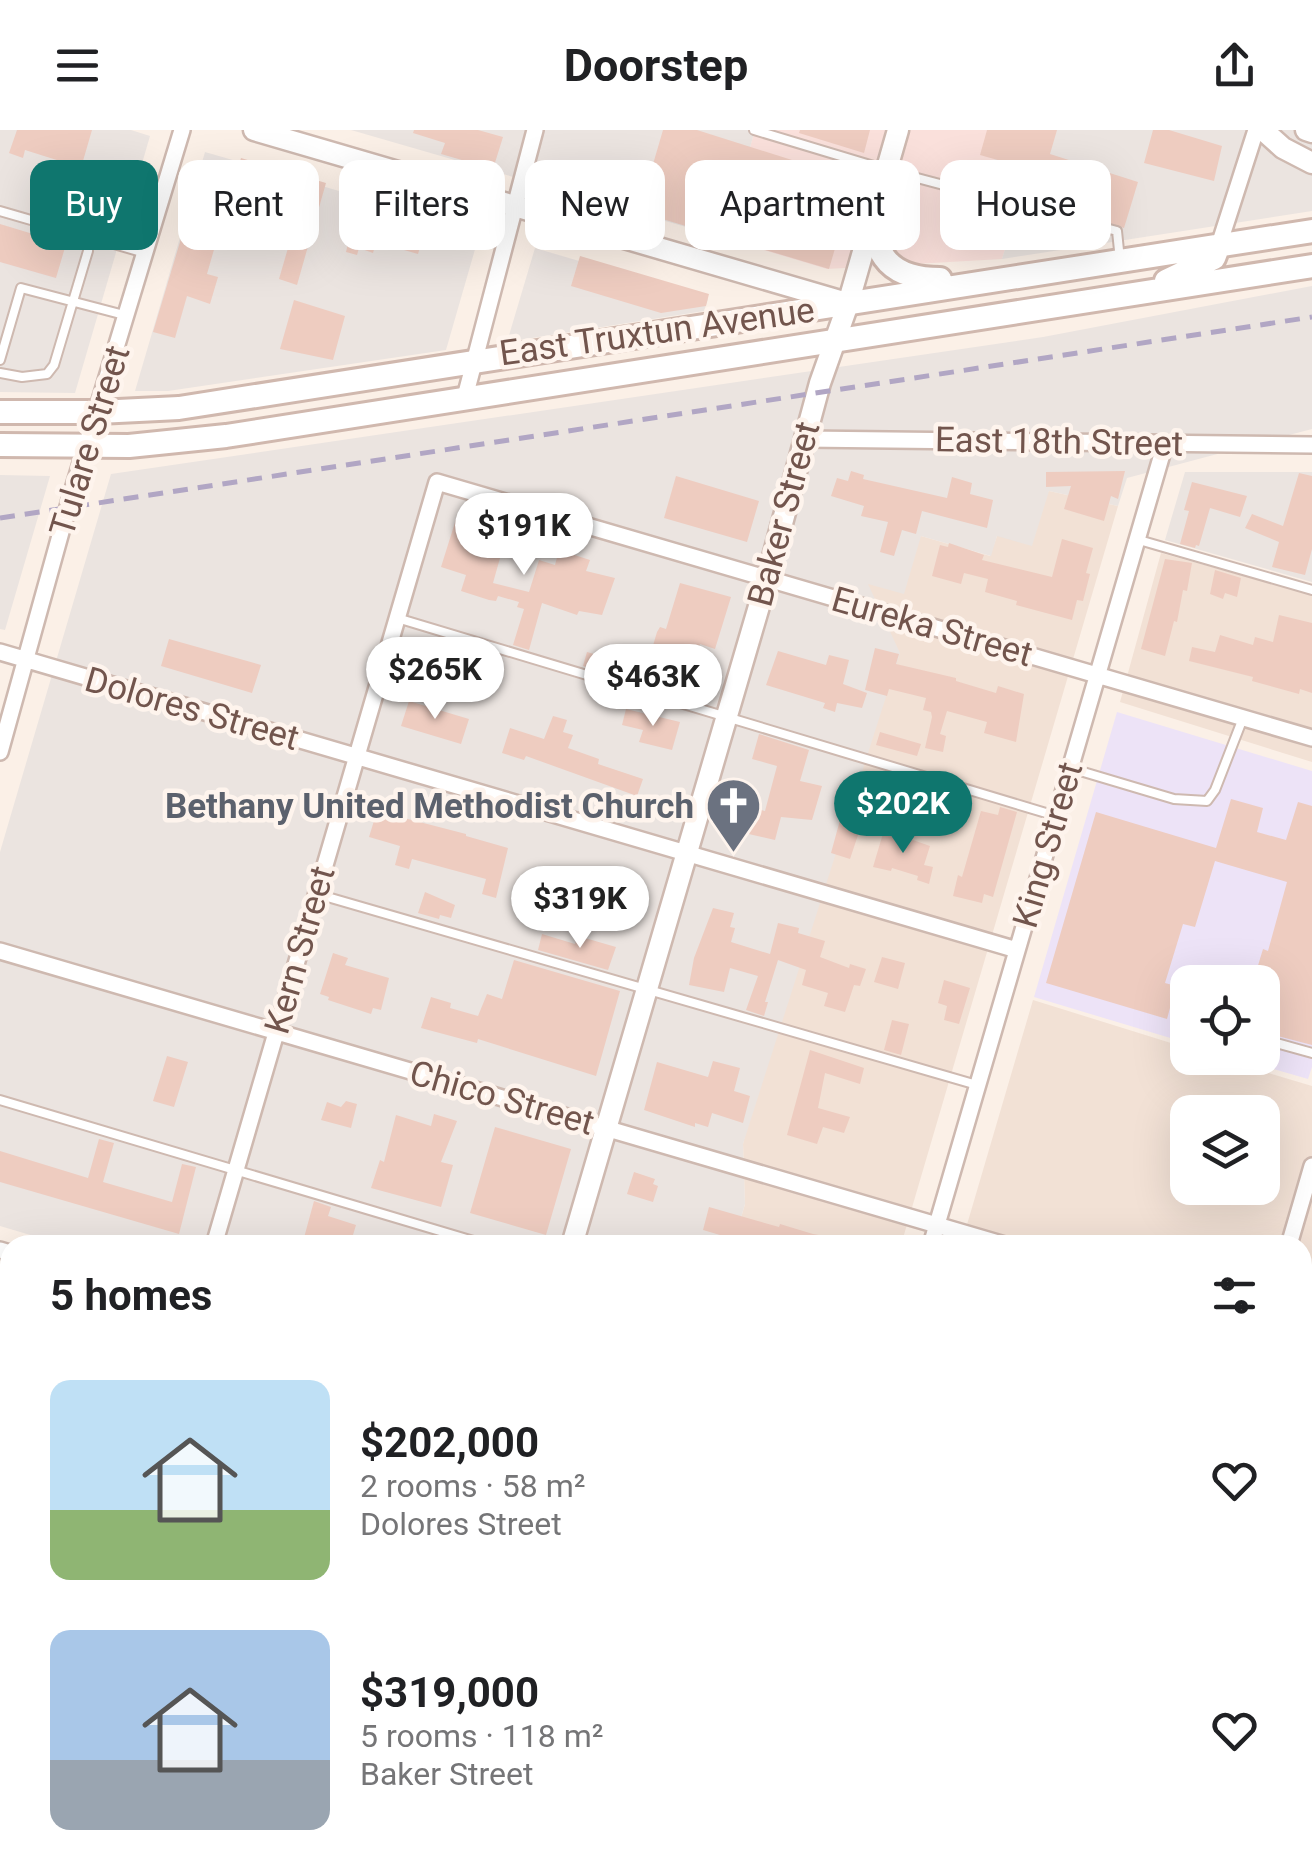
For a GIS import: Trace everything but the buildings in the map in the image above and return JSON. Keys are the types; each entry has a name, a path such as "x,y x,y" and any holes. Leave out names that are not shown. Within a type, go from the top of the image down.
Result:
{"main road":[{"name":"East Truxtun Avenue","path":"0,412 178,408 1312,232"},
{"path":"1130,296 1199,268 1214,258 1218,245"},
{"path":"881,250 894,268 922,278 994,280"},
{"name":"East Truxtun Avenue","path":"0,445 88,446 226,436 1312,266"}],"street":[{"name":"Tulare Street","path":"0,752 71,496 182,130"},
{"path":"254,130 848,304"},
{"path":"465,397 535,130"},
{"name":"Baker Street","path":"890,160 898,130"},
{"path":"1218,245 1260,130 1282,148 1312,163"},
{"name":"Baker Street","path":"575,1235 805,438 864,250"},
{"name":"East 18th Street","path":"805,438 1312,444"},
{"name":"King Street","path":"933,1235 1165,444"},
{"name":"Eureka Street","path":"437,482 1312,738"},
{"name":"Kern Street","path":"217,1235 437,482"},
{"name":"Dolores Street","path":"0,652 1017,950"},
{"name":"Chico Street","path":"0,951 970,1235"},
{"path":"1292,1235 1312,1166"}],"lane":[{"path":"754,130 854,160"},
{"path":"920,179 1117,231 1120,261"},
{"path":"0,210 146,253"},
{"path":"0,374 47,374 54,365 88,251"},
{"path":"0,360 21,288 128,316"},
{"path":"1137,539 1312,590"},
{"path":"398,618 1056,816"},
{"path":"1070,768 1174,800 1207,801 1243,718"},
{"path":"317,894 978,1085"},
{"path":"1280,1044 1312,1054"},
{"path":"0,1100 454,1235"}],"shaded area":[{"path":"0,130 131,130 150,136 143,160 30,160 30,250 117,250 75,393 0,392"},
{"path":"351,130 755,130 746,160 685,160 685,227 665,221 665,160 525,160 525,180 505,175 505,160 455,160"},
{"path":"755,130 1003,130 1008,160 940,160 940,250 1005,250 1002,259 827,269 764,250 920,250 920,160 746,160"},
{"path":"1003,130 1312,130 1312,211 1111,242 1111,160 994,160"},
{"path":"205,152 232,160 203,160"},
{"path":"319,185 339,191 339,250 475,250 446,350 168,391 135,391 178,244 178,250 319,250"},
{"path":"534,250 708,299 704,311 507,342"},
{"path":"1005,250 1060,250 1002,259"},
{"path":"1312,286 1312,429 1127,478 1118,506 1049,491 1032,546 997,536 991,556 921,536 904,594 868,584 900,653 743,1144 745,1204 736,1235 30,1235 0,1226 0,852 111,474 1043,337"},
{"path":"1185,472 1312,472 1312,582 1165,540"},
{"path":"0,475 50,476 5,630 0,629"},
{"path":"1049,491 1118,506 904,1235 736,1235 745,1204 743,1144 867,584 921,536 990,556 997,536"},
{"path":"1161,553 1312,595 1312,762 1120,702"},
{"path":"1117,712 1312,771 1312,1067 1308,1079 1280,1071 1280,965 1170,965 1170,1038 1034,997"},
{"path":"1033,1000 1170,1043 1170,1075 1275,1075 1312,1086 1312,1235 964,1235"}],"railway":[{"path":"0,518 1312,317"}],"place":[{"name":"Bethany United Methodist Church","path":"733,855"}]}
